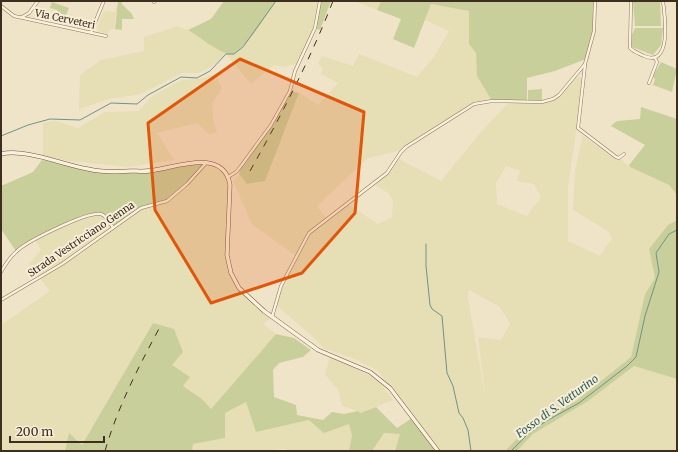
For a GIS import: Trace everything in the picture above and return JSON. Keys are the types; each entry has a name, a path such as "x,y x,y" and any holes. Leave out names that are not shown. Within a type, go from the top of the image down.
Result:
{"street":[{"path":"22,18 29,13 38,1"},
{"path":"228,177 242,166 271,125 290,91 295,71 315,28 320,1"},
{"path":"595,1 594,31 585,64 578,128 616,157 619,158 624,154"},
{"path":"630,1 630,48 650,58 659,56 664,46 666,34 663,1"},
{"path":"91,32 102,3"},
{"name":"Via Cerveteri","path":"1,6 9,13 22,18 106,36"},
{"path":"649,83 657,62 655,58"},
{"path":"272,317 281,286 309,233 387,174 401,152 406,147 474,104 492,101 542,102 553,99 559,96 585,64"},
{"path":"1,154 7,152 28,155 88,170 153,171 206,162 222,168 228,177 230,185 227,255 231,273 243,292 272,317 318,350 370,372 390,388 438,451"},
{"name":"Strada Vestricciano Genna","path":"1,300 62,264 141,208 167,200 187,184 206,162"},
{"path":"1,272 16,250 64,224 90,215 101,214 108,219 113,228"}],"highlighted area":[{"path":"240,59 364,112 355,213 302,273 211,303 155,210 148,123"}],"shaded area":[{"path":"276,1 320,1 315,28 297,67 295,64 284,67 274,65 251,84 226,54 243,47"},
{"path":"354,1 381,1 377,10"},
{"path":"431,4 469,11 469,44 476,53 477,76 492,101 466,107 399,151 368,158 317,206 327,220 348,204 378,224 392,217 393,201 389,194 374,184 387,173 397,158 441,181 481,132 509,102 542,102 553,99 559,95 575,78 581,77 581,97 568,187 568,241 600,256 612,238 609,232 573,210 575,170 583,136 618,161 619,158 630,167 669,185 677,195 677,220 668,225 649,249 655,278 645,294 631,357 576,401 530,425 505,451 438,451 377,370 350,357 325,349 277,306 281,286 296,256 252,224 233,181 239,174 247,184 265,181 299,93 318,105 338,83 321,74 323,68 318,64 322,56 353,66 359,54 417,77 434,57 449,31 425,20","holes":["506,166 520,171 517,181 534,184 541,197 527,216 497,204 496,183","469,290 500,307 510,324 501,340 478,337 486,401 468,298"]},
{"path":"117,5 114,29 111,29 107,34 99,31 97,28 102,14 106,11 114,12"},
{"path":"178,26 188,30 226,54 211,67 199,73 182,73 141,94 109,99 79,109 80,75 101,60 144,51 144,37"},
{"path":"214,74 222,88 212,104 213,121 217,132 210,135 197,123 157,133 174,160 128,167 68,161 43,156 43,123 56,121 78,128 105,112 139,111 152,96 182,80 200,79"},
{"path":"206,162 215,164 228,177 227,255 233,276 239,288 272,317 263,324 276,334 211,409 202,399 183,386 153,323 82,445 69,434 65,451 1,451 1,325 50,291 29,264 41,250 35,240 64,224"},
{"path":"330,357 365,373 380,383 393,400 359,413 358,411 342,406 338,390 325,374"},
{"path":"634,366 677,379 677,451 517,451 533,434 588,401"},
{"path":"246,402 257,432 309,420 349,422 352,435 349,451 294,451 282,449 271,451 192,451 193,444 225,438 225,413"},
{"path":"383,433 401,434 395,451 372,451"}],"green space":[{"path":"118,1 122,1 122,4 132,14 134,19 122,19 122,30 115,29"},
{"path":"224,1 276,1 261,24 241,48 234,53 228,54 213,47 188,30 211,19"},
{"path":"320,1 331,1 320,30 315,28"},
{"path":"381,1 595,1 595,16 592,37 586,59 555,71 527,78 527,101 492,101 477,76 476,53 469,44 469,11 431,4 414,48 393,39 401,19 377,10"},
{"path":"660,1 661,26 635,26 633,2"},
{"path":"52,2 69,8 64,20 57,17 59,14 57,10 50,8"},
{"path":"635,28 663,28 661,45 653,55 632,47 631,37"},
{"path":"661,62 677,69 672,92 653,85 655,80 653,76"},
{"path":"542,89 542,102 528,101 528,90"},
{"path":"290,91 299,93 265,181 247,184 239,174 240,168 271,125"},
{"path":"641,107 677,119 677,195 669,185 630,167 629,165 645,145 611,126 617,121 640,119"},
{"path":"42,160 88,169 153,171 183,165 204,164 187,184 167,201 141,208 113,228 105,216 101,214 93,214 71,222 46,234 16,251 1,229 1,186 33,172"},
{"path":"677,220 677,379 634,366 588,401 533,434 517,451 505,451 530,425 576,401 631,357 645,294 655,278 649,249 668,225"},
{"path":"153,323 174,329 183,352 172,365 190,377 183,386 202,399 211,409 276,334 294,338 311,350 303,357 279,363 273,370 274,397 296,405 297,415 323,420 332,412 344,414 358,411 360,413 376,407 397,428 412,418 438,451 395,451 400,434 384,433 372,451 349,451 352,435 349,424 324,433 309,420 256,432 246,402 225,413 225,438 193,444 192,451 65,451 69,433 82,445"}],"waterway":[{"path":"1,136 28,125 50,119 80,120 111,103 137,104 148,95 181,77 197,78 210,71 226,54 234,54 243,47 276,1"},
{"name":"Fosso di S. Vetturino","path":"511,451 528,434 546,421 579,403 627,366 636,357 645,316 659,272 656,253 669,234 677,230"},
{"path":"426,244 426,266 430,305 432,309 442,316 447,373 453,386 459,413 468,430 471,451"}],"railway":[{"path":"250,171 273,130 315,45 333,1"},
{"path":"105,451 123,402 161,325"}]}
